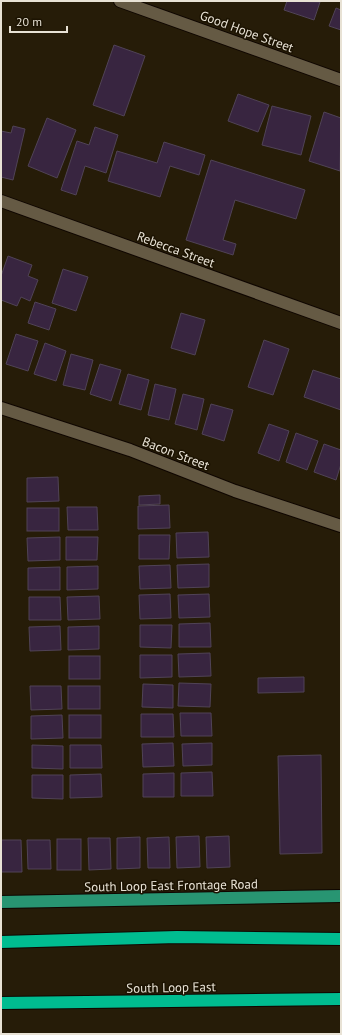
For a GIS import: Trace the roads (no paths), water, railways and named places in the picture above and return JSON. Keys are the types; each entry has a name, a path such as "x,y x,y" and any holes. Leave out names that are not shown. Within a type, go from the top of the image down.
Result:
{"highway":[{"path":"1,942 177,937 341,939"},
{"name":"South Loop East","path":"1,1003 341,999"}],"main road":[{"name":"South Loop East Frontage Road","path":"1,902 339,894"}],"street":[{"name":"Good Hope Street","path":"120,1 341,80"},
{"name":"Rebecca Street","path":"1,201 341,323"},
{"name":"Bacon Street","path":"1,408 130,450 235,491 341,526"}]}
